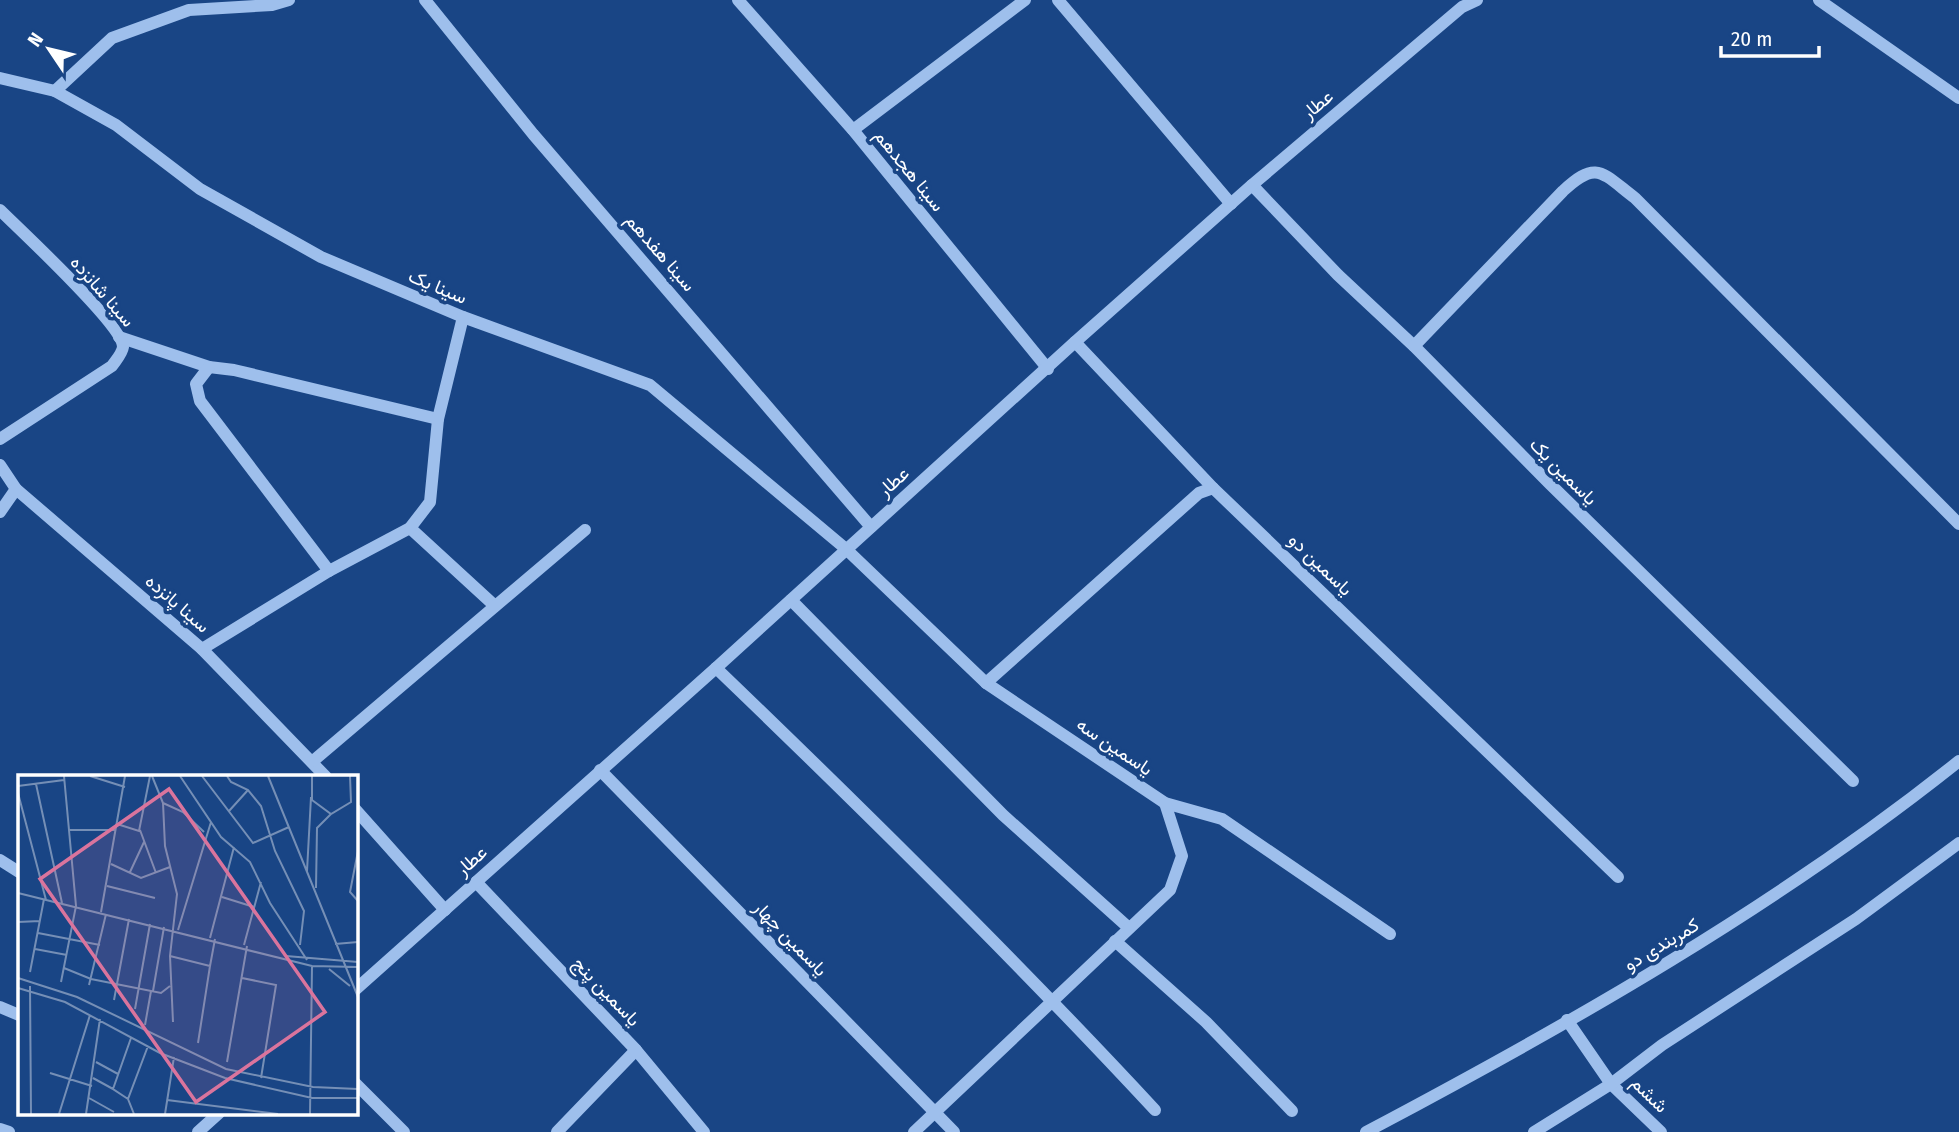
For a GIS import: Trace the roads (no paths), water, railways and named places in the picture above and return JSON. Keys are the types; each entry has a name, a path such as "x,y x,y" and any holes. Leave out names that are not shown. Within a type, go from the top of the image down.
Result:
{"street":[{"path":"55,91 112,38 189,10 272,5 289,0"},
{"name":"سینا هفدهم","path":"425,0 533,134 871,527"},
{"name":"سینا هجدهم","path":"738,0 853,130 1048,369"},
{"path":"853,130 1025,0"},
{"path":"1058,0 1231,204"},
{"name":"عطار","path":"357,988 1252,185 1464,4 1476,0"},
{"path":"1819,0 1959,98"},
{"name":"سینا یک","path":"0,78 55,91 116,125 200,189 321,257 463,317 650,385 846,549"},
{"path":"1414,346 1569,186 1590,171 1597,172 1610,178 1635,198 1959,524"},
{"name":"یاسمین یک","path":"1252,185 1338,275 1414,346 1579,513 1853,780"},
{"name":"سینا شانزده","path":"0,210 87,297 120,337 123,345 122,352 112,366 0,439"},
{"path":"202,649 329,571 410,528 430,502 438,419 463,317"},
{"path":"120,337 209,367 234,370 438,419"},
{"name":"یاسمین دو","path":"1075,342 1213,488 1618,877"},
{"path":"209,367 196,384 201,401 329,571"},
{"name":"سینا پانزده","path":"0,465 16,489 202,649 325,775"},
{"path":"986,683 1199,493 1213,488"},
{"path":"0,512 16,489"},
{"path":"410,528 495,606"},
{"path":"313,761 584,530"},
{"name":"یاسمین سه","path":"846,549 986,683 1165,803 1223,819 1390,934"},
{"path":"791,600 1003,815 1129,928"},
{"path":"716,668 843,790 1052,999 1155,1110"},
{"name":"کمربندی دو","path":"1366,1132 1492,1065 1632,985 1741,917 1891,816 1959,761"},
{"name":"یاسمین چهار","path":"600,770 954,1132"},
{"path":"914,1132 1170,890 1182,856 1165,803"},
{"path":"357,811 445,910"},
{"path":"1534,1132 1611,1084 1662,1045 1856,919 1959,844"},
{"path":"0,860 18,871"},
{"name":"یاسمین پنج","path":"475,882 636,1050 704,1132"},
{"path":"1115,941 1206,1022 1292,1111"},
{"path":"0,1007 18,1015"},
{"name":"ششم","path":"1567,1020 1611,1084 1661,1132"},
{"path":"557,1132 636,1050"},
{"path":"357,1085 404,1132"},
{"path":"198,1132 218,1114"},
{"path":"0,1129 9,1132"}]}
